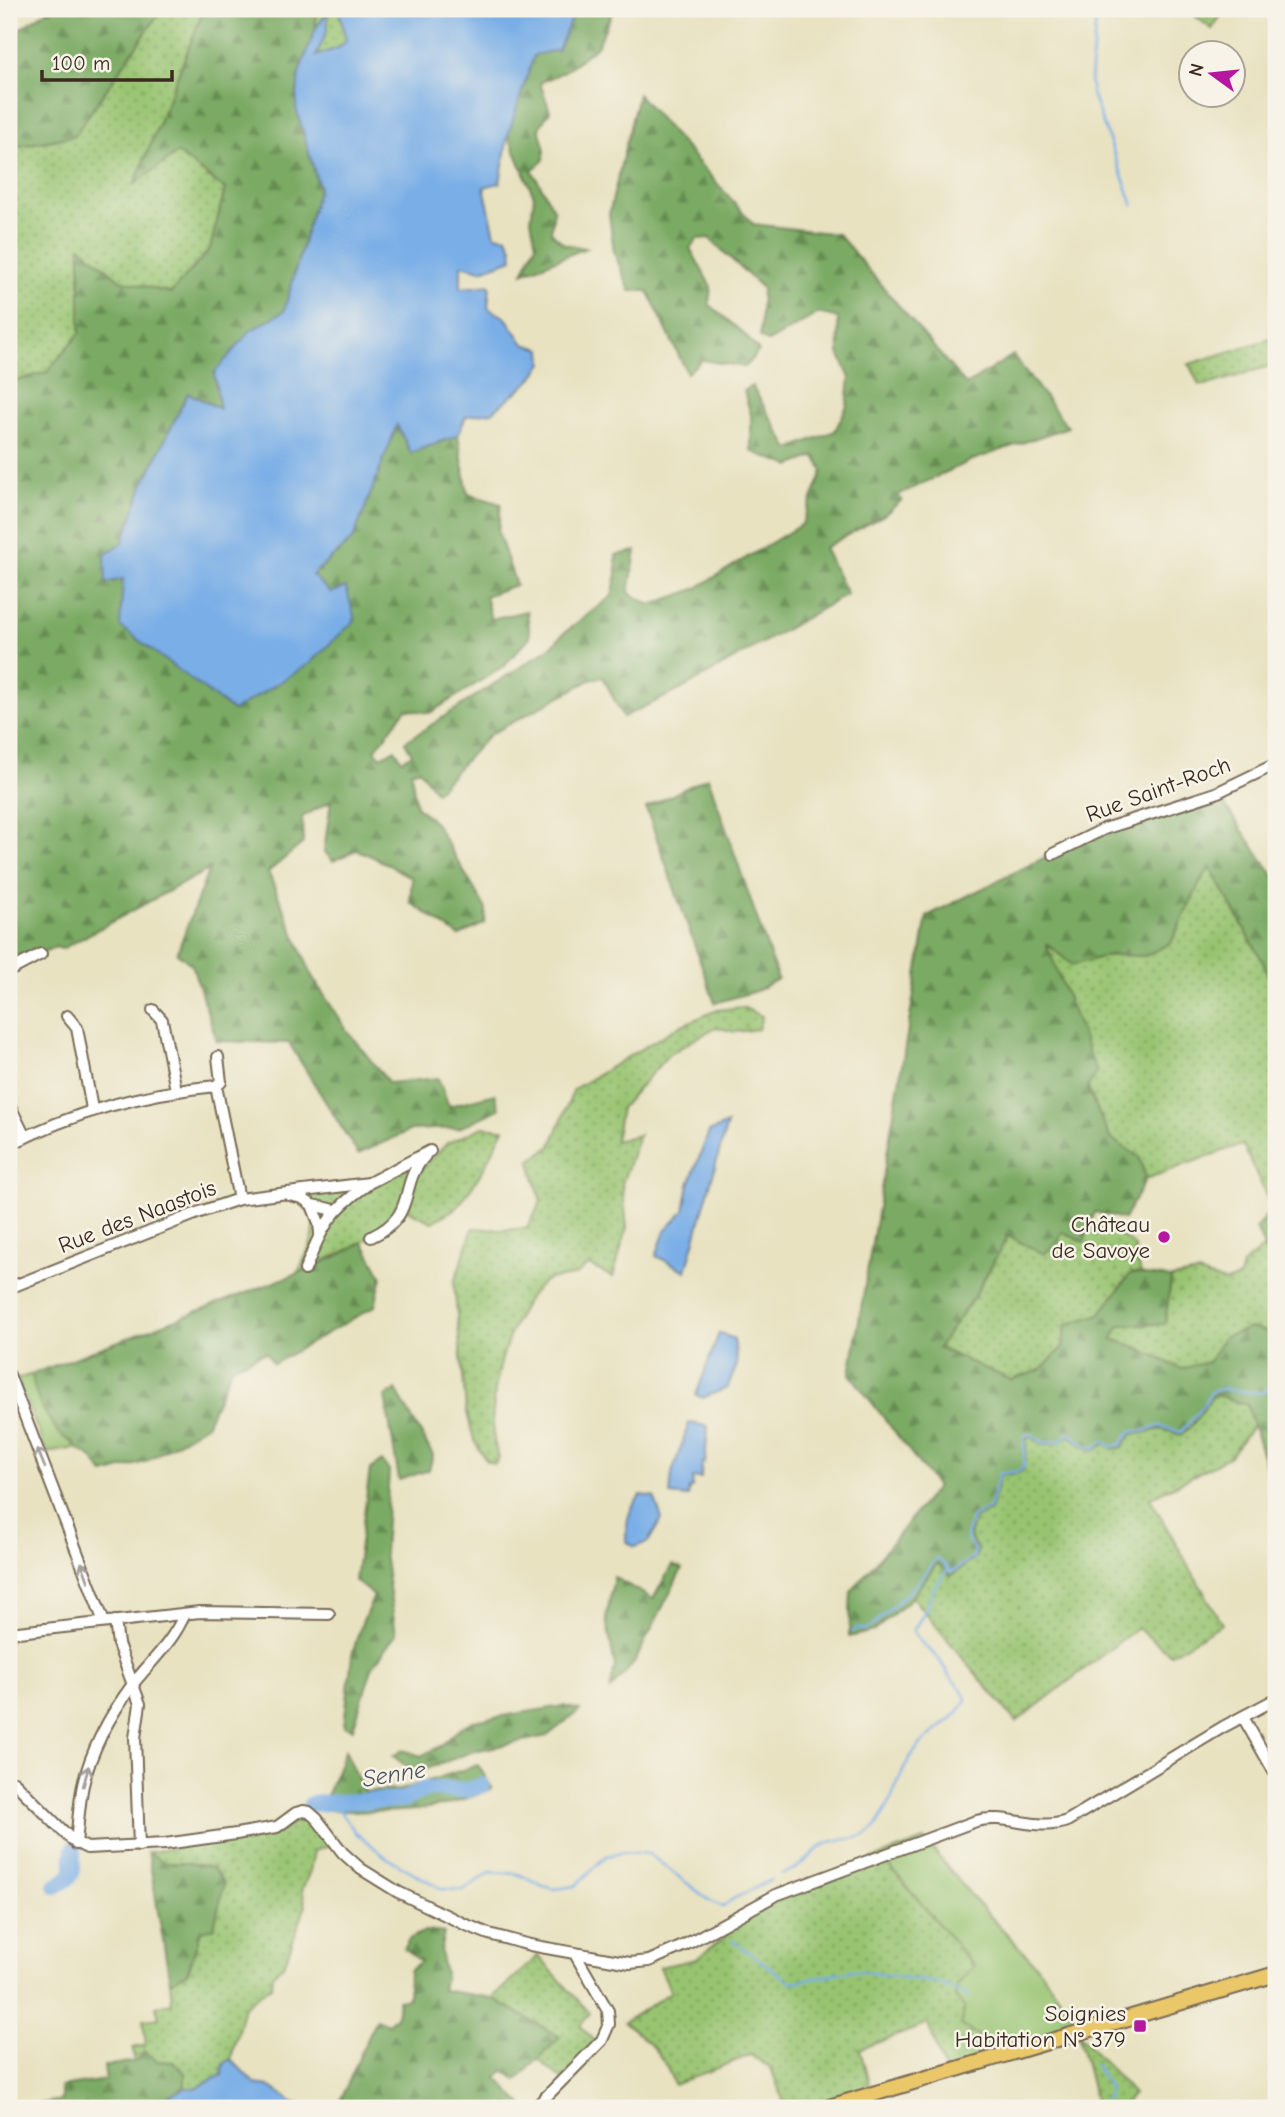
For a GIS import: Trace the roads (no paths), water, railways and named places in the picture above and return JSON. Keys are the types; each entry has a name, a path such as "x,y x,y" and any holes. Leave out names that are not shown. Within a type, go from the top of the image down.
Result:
{"main road":[{"path":"826,2108 1276,1974"}],"street":[{"name":"Rue Saint-Roch","path":"1053,854 1104,829 1216,793 1276,764"},
{"path":"9,971 41,954"},
{"path":"153,1010 162,1020 176,1090"},
{"path":"67,1016 77,1028 92,1110"},
{"path":"9,1145 92,1110 176,1090 216,1086 220,1082 218,1057"},
{"path":"216,1086 239,1199"},
{"path":"9,1104 24,1137"},
{"name":"Rue des Naastois","path":"305,1270 320,1233 335,1210 369,1183 430,1151 422,1158 412,1178 401,1214 390,1227 371,1237"},
{"path":"402,1166 408,1168 412,1178"},
{"name":"Rue des Naastois","path":"9,1289 200,1212 239,1199 369,1183"},
{"name":"Rue des Naastois","path":"282,1194 335,1210"},
{"path":"312,1205 320,1233"},
{"path":"9,1375 140,1704 135,1738 139,1846"},
{"path":"9,1633 200,1612 329,1614"},
{"path":"76,1843 81,1796 91,1755 105,1727 133,1685 174,1634 184,1615"},
{"path":"9,1783 14,1782 76,1843 87,1848 139,1846 277,1827 296,1813 309,1812 343,1853 361,1869 398,1892 489,1934 619,1963 649,1961 701,1937 776,1895 976,1821 994,1819 1045,1826 1067,1821 1276,1699"},
{"path":"1243,1717 1276,1775"},
{"path":"535,2108 598,2044 608,2028 608,2011 575,1954"}],"water":[{"path":"339,9 573,9 558,50 534,55 508,135 500,183 484,187 495,235 507,237 513,259 481,270 461,265 461,288 490,285 488,308 506,318 524,344 542,349 543,363 530,381 492,412 466,416 458,435 411,453 397,425 353,539 312,575 331,593 346,587 355,620 309,664 233,711 120,626 123,579 106,583 105,555 123,542 144,483 188,393 220,409 214,373 250,331 284,311 319,187 296,108 299,73 316,28 328,11 327,31 316,56 338,48 346,41"},
{"path":"727,1124 686,1271 656,1256 665,1231 684,1211 689,1184 709,1132"},
{"path":"719,1333 734,1339 737,1365 727,1388 703,1398 696,1395"},
{"path":"689,1423 708,1426 705,1463 702,1463 701,1478 693,1478 688,1497 670,1495 672,1473"},
{"path":"641,1495 654,1497 662,1519 648,1542 635,1547 626,1541 627,1528 631,1511"},
{"path":"231,2059 255,2084 269,2086 302,2108 158,2108 163,2098 185,2088 196,2088 222,2075 224,2064"}],"waterway":[{"path":"1097,9 1090,79 1092,94 1133,205"},
{"path":"851,1632 857,1628 865,1630 872,1626 918,1583 937,1558 952,1572 974,1557 975,1550 969,1542 968,1534 972,1517 989,1509 999,1474 1019,1471 1024,1467 1024,1436 1030,1434 1044,1443 1061,1441 1070,1433 1094,1449 1104,1441 1112,1447 1121,1445 1130,1432 1160,1426 1180,1432 1197,1414 1211,1392 1221,1389 1261,1393 1276,1385"},
{"path":"781,1874 796,1868 825,1844 870,1832 887,1808 913,1753 952,1718 966,1699 939,1659 913,1631 927,1608 934,1588 948,1569"},
{"name":"Senne","path":"311,1804 388,1801 405,1799 425,1789 468,1790 482,1785"},
{"path":"330,1802 356,1833 386,1857 442,1889 463,1890 491,1872 518,1874 555,1889 575,1886 606,1856 626,1852 649,1854 709,1900 723,1907 771,1880"},
{"name":"Senne","path":"56,1886 72,1874 74,1848"},
{"path":"732,1940 789,1981 852,1970 938,1983 969,1997"},
{"path":"1095,2065 1109,2088 1107,2099 1099,2108"}],"place":[{"name":"Château de Savoye","path":"1164,1237"},
{"name":"Soignies Habitation N° 379","path":"1140,2026"}]}
